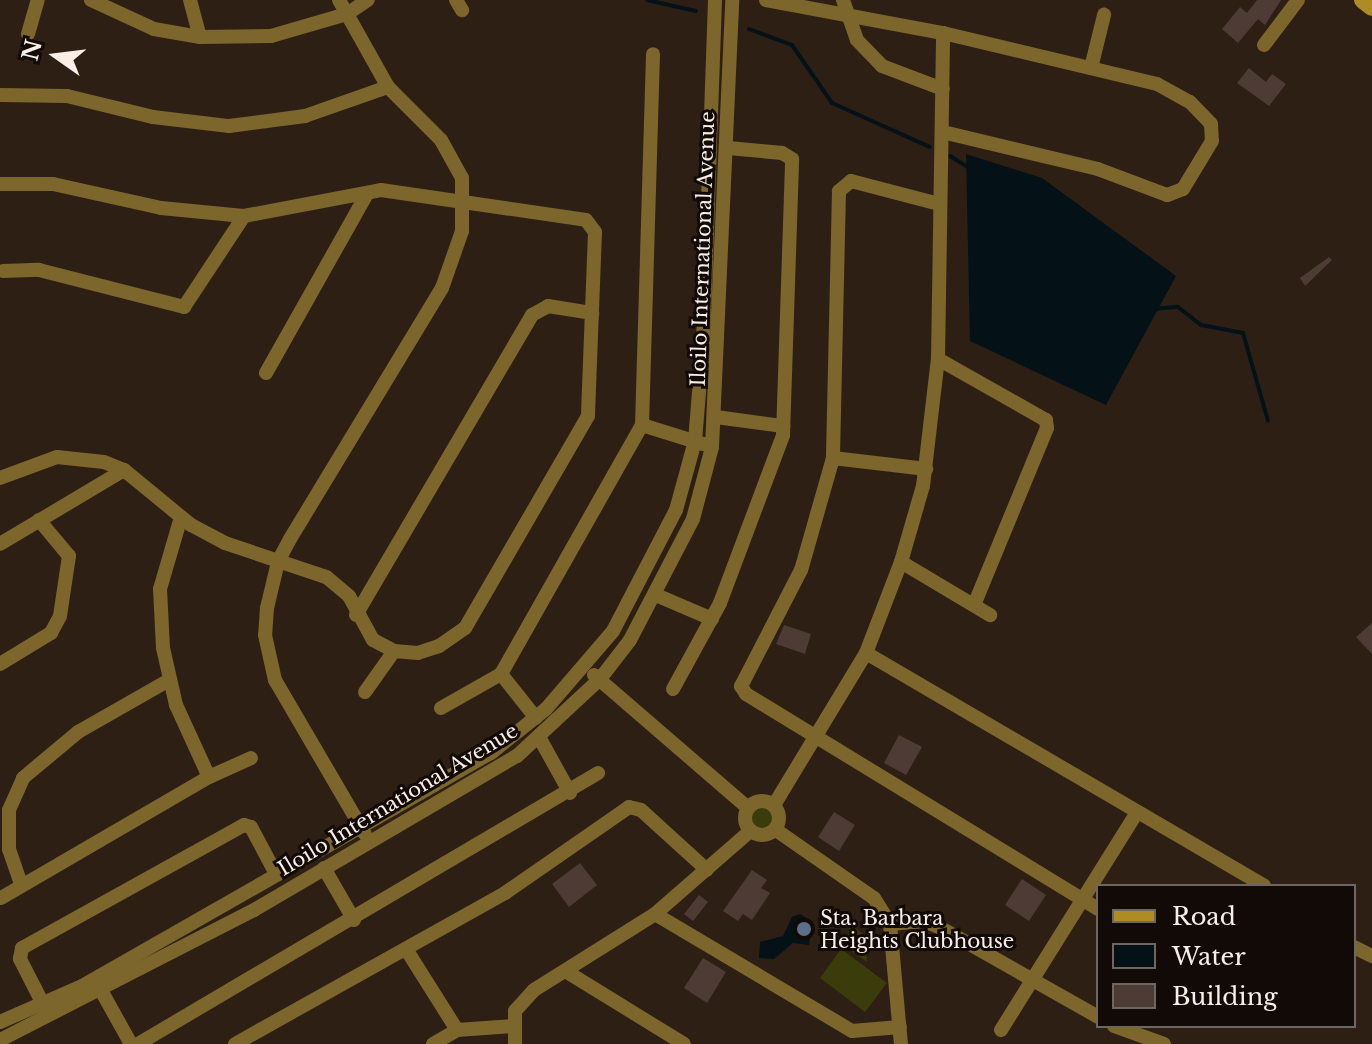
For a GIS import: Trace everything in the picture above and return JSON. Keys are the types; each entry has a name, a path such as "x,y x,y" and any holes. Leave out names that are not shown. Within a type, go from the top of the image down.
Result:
{"main road":[{"path":"1363,0 1372,7"}],"street":[{"path":"28,34 38,0"},
{"path":"91,0 154,29 200,37 271,36 347,14 368,0"},
{"path":"190,0 200,37"},
{"path":"339,0 388,87 441,140 462,178 462,231 442,288 278,562 265,635 275,680 365,834"},
{"name":"Iloilo International Avenue","path":"0,1040 102,992 324,868 365,834 491,753 536,718 613,631 648,571 676,510 695,441 703,344 715,0"},
{"name":"Iloilo International Avenue","path":"0,1022 43,1004 276,874 365,834 517,756 600,679 656,595 693,519 712,447 716,417 732,0"},
{"path":"766,0 843,6 1157,84 1190,102 1211,124 1212,141 1183,189 1167,195 1098,169 943,132"},
{"path":"1264,45 1298,0"},
{"path":"843,6 857,40 882,66 943,89"},
{"path":"1091,68 1104,15"},
{"path":"774,805 818,739 866,653 901,562 926,469 938,359 943,33"},
{"path":"441,708 501,674 642,425 653,54"},
{"path":"0,95 67,96 153,117 229,126 305,116 388,87"},
{"path":"673,689 712,619 758,511 783,426 792,159 782,153 728,148"},
{"path":"939,204 851,181 839,191 833,458 801,570 741,686 746,694 1096,908"},
{"path":"0,184 53,184 161,208 244,216 381,190 586,220 595,232 588,416 465,628 439,646 418,653 394,651 373,640 356,615 349,596 326,577 225,543 181,517 124,470 104,462 57,457 0,478"},
{"path":"266,373 367,194"},
{"path":"3,271 39,270 184,307 244,216"},
{"path":"356,615 532,315 548,306 592,313"},
{"path":"938,359 1046,420 1047,428 974,605"},
{"path":"716,417 783,426"},
{"path":"642,425 712,447"},
{"path":"833,458 926,469"},
{"path":"0,544 124,470"},
{"path":"181,517 160,589 169,680 209,777"},
{"path":"0,664 51,633 60,616 69,556 39,520"},
{"path":"901,562 990,615"},
{"path":"656,595 712,619"},
{"path":"365,692 394,651"},
{"path":"866,653 1136,814 1260,884"},
{"path":"583,666 748,808 750,831"},
{"path":"501,674 536,718"},
{"path":"21,884 9,849 9,810 23,778 78,732 169,680"},
{"path":"539,737 570,793"},
{"path":"1,898 209,777 251,758"},
{"path":"138,1044 570,793 598,773"},
{"path":"748,808 765,801 774,805 779,812 776,830 768,835 750,831"},
{"path":"235,1044 505,893 629,807 641,810 707,870"},
{"path":"1001,1030 1136,814"},
{"path":"43,1004 20,959 22,948 244,825 251,827 276,874"},
{"path":"776,830 874,898 890,924 901,1044"},
{"path":"515,1044 515,1011 534,990 655,914 750,831"},
{"path":"324,868 354,920"},
{"path":"655,914 852,1031 900,1027"},
{"path":"890,924 924,921 1096,1016"},
{"path":"406,949 457,1030"},
{"path":"567,972 684,1044"},
{"path":"102,992 131,1044"},
{"path":"433,1044 457,1030 513,1026"},
{"path":"1130,1040 1164,1044"}],"shaded area":[{"path":"762,806 770,810 774,818 770,826 762,830 754,826 750,818 754,810"},
{"path":"851,924 865,936 867,962 844,946"},
{"path":"841,949 887,983 865,1012 820,978"}],"water":[{"path":"966,154 1042,178 1176,276 1106,405 970,341"},
{"path":"800,914 813,922 809,945 793,943 774,959 759,958 760,942 783,936 792,917"}],"building":[{"path":"1257,0 1281,0 1265,25 1258,19 1238,43 1222,29 1240,7 1247,13"},
{"path":"1249,68 1266,82 1272,74 1286,84 1269,106 1237,83"},
{"path":"1329,257 1332,260 1305,286 1300,278"},
{"path":"1372,623 1372,654 1356,637"},
{"path":"784,625 811,634 805,654 776,644"},
{"path":"899,735 922,747 906,775 884,763"},
{"path":"834,812 855,825 839,851 818,837"},
{"path":"580,863 597,885 569,907 552,884"},
{"path":"752,870 767,880 761,888 770,893 752,920 743,914 738,921 723,911"},
{"path":"1022,879 1046,895 1029,921 1005,905"},
{"path":"699,895 708,902 693,921 684,914"},
{"path":"703,958 726,972 707,1003 684,988"}],"waterway":[{"path":"647,0 696,11"},
{"path":"749,29 792,45 832,103 930,147"},
{"path":"950,156 969,168"},
{"path":"1153,309 1178,307 1201,325 1243,333 1268,421"}],"place":[{"name":"Sta. Barbara Heights Clubhouse","path":"804,929"}]}
